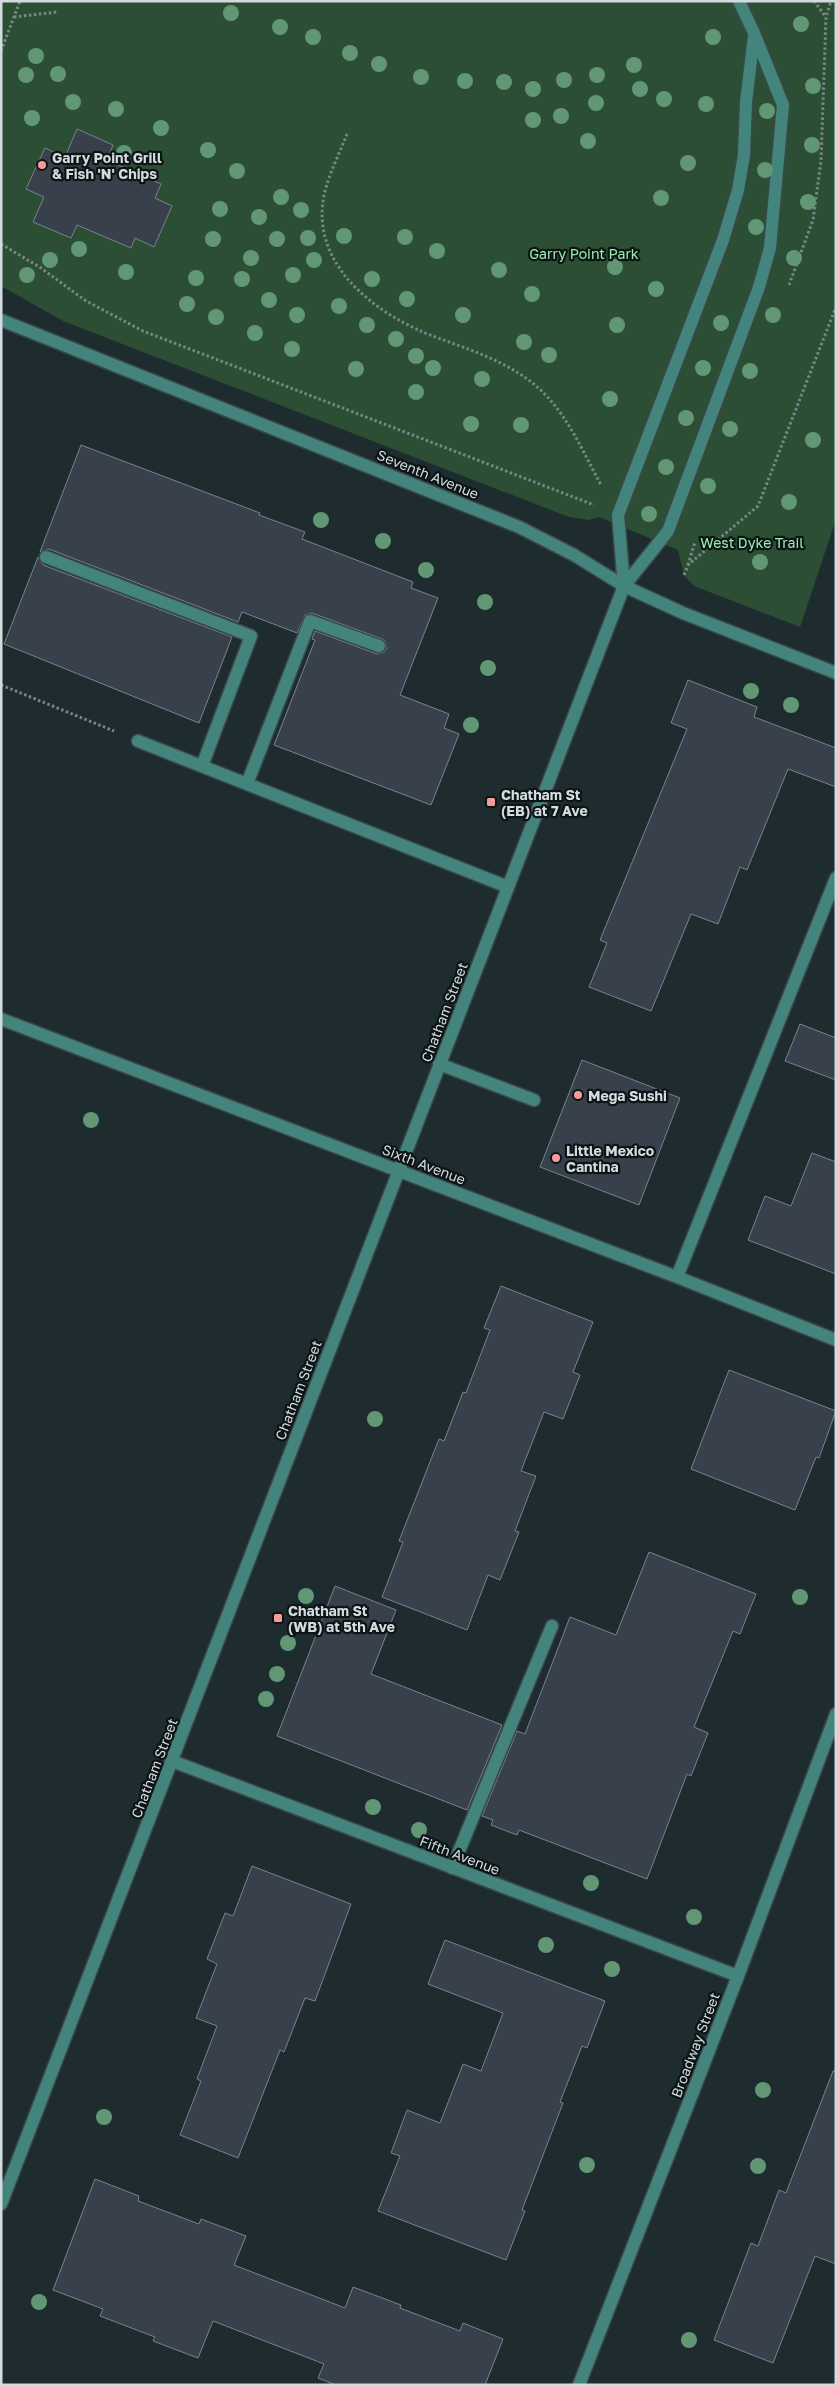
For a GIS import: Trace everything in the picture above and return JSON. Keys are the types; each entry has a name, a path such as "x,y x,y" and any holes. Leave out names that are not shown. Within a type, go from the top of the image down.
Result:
{"street":[{"path":"624,586 668,531 759,287 770,248 783,106 739,1"},
{"path":"624,586 618,515 723,240 738,190 744,155 746,102 754,33"},
{"name":"Seventh Avenue","path":"1,320 518,527 574,555 624,586 678,610 836,673"},
{"path":"46,557 251,636 202,766"},
{"name":"Chatham Street","path":"1,2204 624,586"},
{"path":"247,784 310,621 379,646"},
{"path":"138,741 508,887"},
{"path":"677,1277 836,878"},
{"name":"Sixth Avenue","path":"1,1019 677,1277 836,1340"},
{"path":"439,1064 534,1100"},
{"path":"452,1868 552,1626"},
{"name":"Broadway Street","path":"579,2385 738,1976 836,1714"},
{"name":"Fifth Avenue","path":"172,1761 738,1976"}],"path":[{"path":"1,51 20,1"},
{"path":"814,1 826,17"},
{"path":"14,17 57,12"},
{"path":"346,134 325,192 323,217 326,242 341,273 365,297 392,316 424,332 471,349 506,366 535,385 562,413 602,487 599,493"},
{"path":"1,244 41,268 86,301 143,330 594,505 596,499"},
{"path":"684,575 688,566 758,506 836,307"},
{"path":"1,685 138,741"}],"green space":[{"name":"Garry Point Park","path":"1,1 836,1 836,519 800,627 694,586 684,575 678,550 599,517 588,520 569,517 63,321 1,286"}],"building":[{"path":"77,129 113,145 107,160 161,184 155,198 172,206 154,247 135,238 131,248 77,225 71,238 33,222 44,197 26,189 45,148 65,157"},
{"path":"81,445 305,532 302,539 413,582 411,588 438,598 400,695 449,714 444,728 459,734 431,805 274,745 315,640 312,639 315,631 377,654 384,652 387,648 385,641 382,639 312,613 305,615 297,633 242,612 238,622 49,549 40,552"},
{"path":"38,557 43,565 232,637 199,723 4,644"},
{"path":"688,680 757,707 754,717 836,748 836,787 788,769 747,870 740,867 718,924 691,914 651,1011 589,987 607,943 600,940 687,729 671,723"},
{"path":"800,1024 836,1038 836,1080 785,1061"},
{"path":"582,1060 680,1098 639,1205 540,1167"},
{"path":"812,1153 836,1162 836,1274 748,1240 765,1196 791,1206"},
{"path":"501,1286 593,1322 573,1372 580,1375 563,1419 544,1412 521,1471 536,1476 515,1531 519,1532 500,1580 488,1575 467,1630 382,1597 403,1542 399,1541 439,1439 444,1441 463,1392 466,1393 490,1330 484,1328"},
{"path":"729,1370 836,1411 819,1458 816,1457 795,1510 691,1469"},
{"path":"649,1552 756,1594 740,1634 733,1631 694,1727 708,1733 691,1776 687,1774 647,1879 519,1830 517,1835 491,1825 493,1820 482,1816 517,1731 525,1734 570,1617 616,1635"},
{"path":"335,1586 396,1610 371,1674 502,1725 467,1810 277,1736"},
{"path":"252,1866 351,1904 315,2001 305,1998 284,2052 280,2050 238,2158 180,2135 201,2081 197,2079 217,2026 196,2018 217,1964 207,1959 225,1913 233,1916"},
{"path":"445,1940 605,2001 587,2048 582,2046 560,2102 563,2103 522,2210 525,2211 506,2260 378,2211 400,2156 391,2153 407,2110 440,2123 463,2064 481,2071 503,2013 428,1984"},
{"path":"833,2071 836,2071 836,2264 815,2256 773,2363 714,2340 751,2243 758,2246 779,2190 786,2193"},
{"path":"95,2179 139,2196 138,2201 199,2224 201,2219 246,2236 234,2265 345,2308 353,2287 401,2305 400,2308 460,2331 463,2323 503,2339 485,2385 336,2385 318,2378 324,2364 213,2321 198,2358 153,2341 155,2337 100,2316 103,2309 53,2290"}],"place":[{"name":"Garry Point Grill & Fish 'N' Chips","path":"42,165"},
{"name":"Chatham St (EB) at 7 Ave","path":"491,802"},
{"name":"Mega Sushi","path":"578,1095"},
{"name":"Little Mexico Cantina","path":"556,1158"},
{"name":"Chatham St (WB) at 5th Ave","path":"278,1618"}],"park label":[{"name":"West Dyke Trail","path":"752,542"}]}
